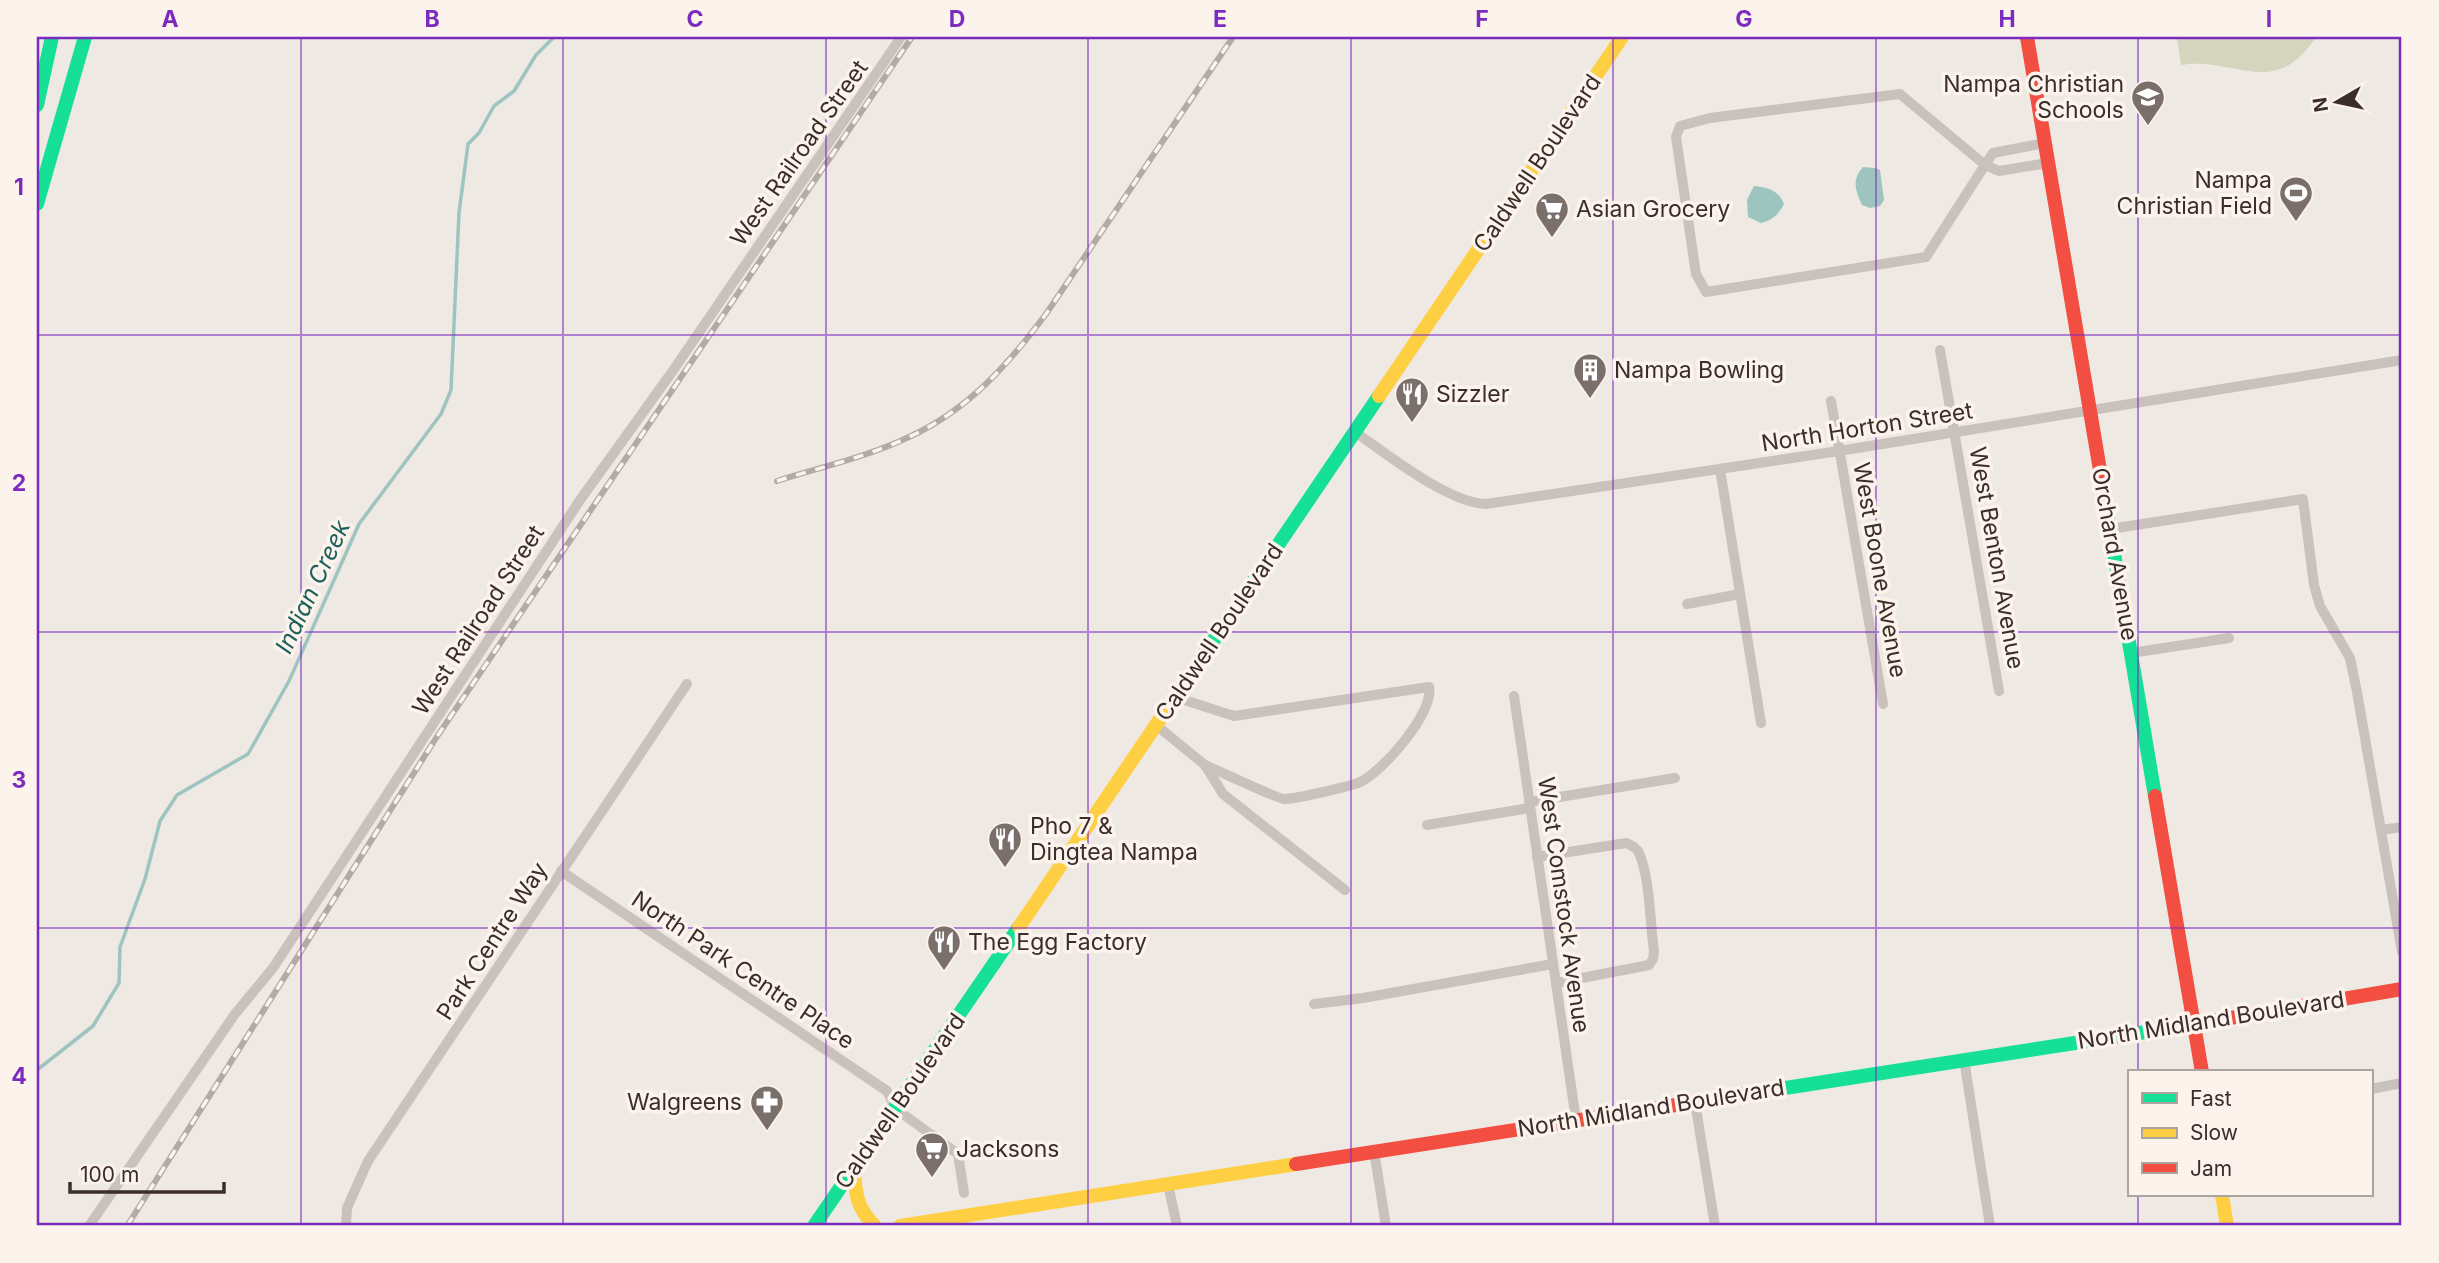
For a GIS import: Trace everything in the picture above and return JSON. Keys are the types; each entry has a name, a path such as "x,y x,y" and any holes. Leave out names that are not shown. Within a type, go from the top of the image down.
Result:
{"main road":[{"path":"37,106 52,37"},
{"path":"37,204 85,37"},
{"name":"Caldwell Boulevard","path":"814,1226 1622,37"},
{"name":"Orchard Avenue","path":"2026,37 2202,1070"},
{"name":"North Midland Boulevard","path":"900,1226 968,1221 1168,1184 2195,1024 2402,989"},
{"path":"854,1169 856,1203 863,1216 875,1226"},
{"path":"2222,1196 2227,1226"}],"street":[{"name":"West Railroad Street","path":"89,1226 235,1014 273,968 580,500 672,372 901,37"},
{"path":"2045,144 1993,153 1985,165 1926,257 1706,292 1696,274 1676,137 1680,125 1704,119 1900,94 1985,165 1999,170 2048,163"},
{"name":"West Benton Avenue","path":"1940,350 2000,691"},
{"name":"North Horton Street","path":"1354,432 1449,493 1479,504 1839,451 2401,360"},
{"path":"2401,360 2402,373"},
{"name":"West Boone Avenue","path":"1831,401 1883,704"},
{"path":"1720,469 1761,723"},
{"path":"2110,529 2303,499 2314,585 2320,606 2350,658 2402,952"},
{"path":"1687,604 1740,594"},
{"path":"2132,653 2229,638"},
{"name":"Park Centre Way","path":"346,1226 347,1208 368,1161 687,684"},
{"path":"1156,725 1205,765 1282,800 1359,783 1385,762 1421,718 1430,695 1429,687 1234,716 1175,697"},
{"name":"West Comstock Avenue","path":"1514,696 1576,1120"},
{"path":"1205,765 1223,794 1345,890"},
{"path":"1427,825 1675,778"},
{"path":"2381,830 2402,827"},
{"path":"1537,857 1626,843 1634,846 1639,853 1645,876 1654,951 1649,965 1556,983"},
{"name":"North Park Centre Place","path":"561,871 887,1091 896,1109 958,1154 964,1193"},
{"path":"1314,1004 1553,964"},
{"path":"1964,1059 1990,1226"},
{"path":"2372,1089 2402,1083"},
{"path":"1695,1102 1715,1226"},
{"path":"1374,1151 1386,1226"},
{"path":"1168,1184 1177,1226"}],"green space":[{"path":"2177,37 2316,37 2300,56 2285,67 2269,72 2253,72 2201,64 2181,65"}],"water":[{"path":"1863,167 1880,170 1884,200 1880,206 1870,208 1862,205 1856,181"},
{"path":"1754,186 1772,190 1784,204 1775,216 1761,223 1748,217 1747,200"}],"waterway":[{"name":"Indian Creek","path":"37,1070 93,1026 119,983 120,947 145,879 160,821 177,795 248,754 289,681 359,524 441,414 451,390 459,213 468,144 479,133 494,106 514,91 536,55 554,37"}],"railway":[{"path":"127,1226 438,735 912,37"},
{"path":"777,481 860,456 909,437 950,414 1002,368 1046,314 1233,37"}],"traffic: fast":[{"path":"37,105 52,37"},
{"path":"37,204 85,37"},
{"path":"1196,666 1379,396"},
{"path":"2103,488 2155,796"},
{"path":"814,1226 1019,927"},
{"path":"1753,1093 2159,1030"}],"traffic: slow":[{"path":"1379,396 1622,37"},
{"path":"1019,927 1196,666"},
{"path":"900,1226 1296,1164"},
{"path":"854,1169 858,1200 875,1226"},
{"path":"2222,1196 2227,1226"}],"traffic: jam":[{"path":"2027,37 2103,488"},
{"path":"2155,796 2202,1070"},
{"path":"2159,1030 2402,989"},
{"path":"1296,1164 1753,1093"}],"place":[{"name":"Nampa Christian Schools","path":"2148,127"},
{"name":"Nampa Christian Field","path":"2296,223"},
{"name":"Asian Grocery","path":"1552,239"},
{"name":"Nampa Bowling","path":"1590,400"},
{"name":"Sizzler","path":"1412,424"},
{"name":"Pho 7 & Dingtea Nampa","path":"1005,869"},
{"name":"The Egg Factory","path":"944,972"},
{"name":"Walgreens","path":"767,1132"},
{"name":"Jacksons","path":"932,1179"}]}
